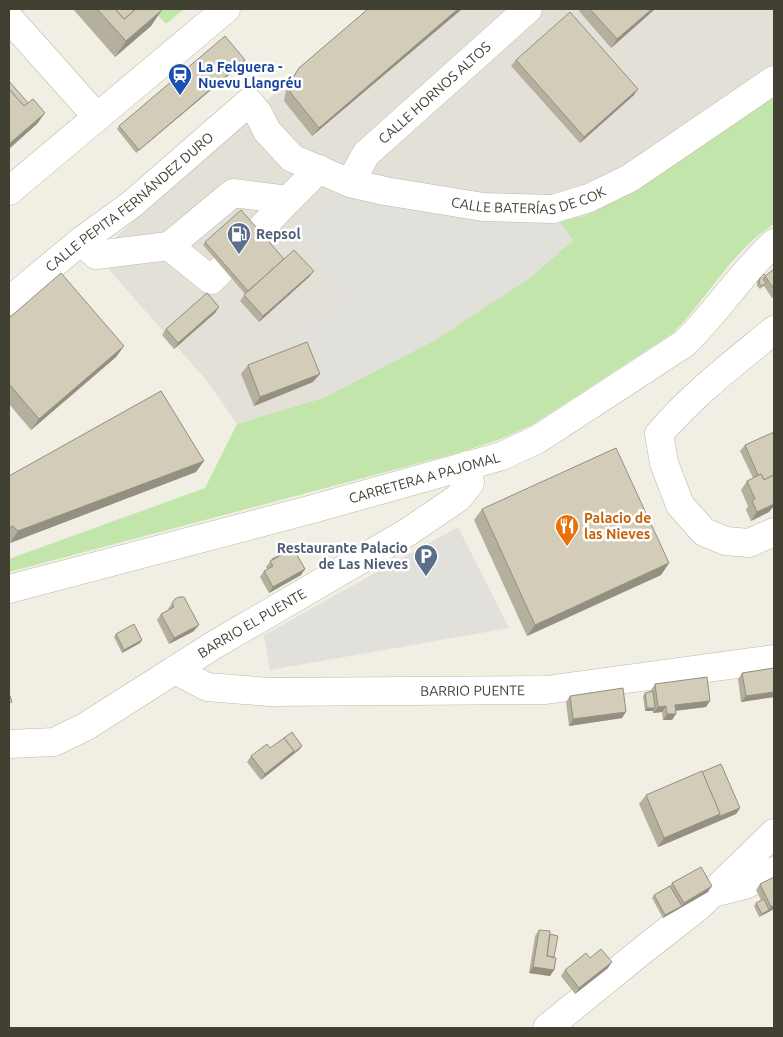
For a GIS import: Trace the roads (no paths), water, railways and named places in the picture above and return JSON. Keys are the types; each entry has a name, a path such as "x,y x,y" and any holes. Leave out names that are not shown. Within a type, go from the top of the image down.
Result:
{"street":[{"path":"9,191 226,9"},
{"name":"CALLE HORNOS ALTOS","path":"350,183 366,154 528,9"},
{"path":"9,18 97,116"},
{"name":"CALLE BATERÍAS DE COK","path":"249,102 258,113 267,131 292,158 350,183 384,191 483,207 553,209 589,198 630,178 774,80"},
{"name":"CALLE PEPITA FERNÁNDEZ DURO","path":"9,301 81,241 132,204 249,102"},
{"name":"CALLE BATERÍAS DE COK","path":"227,122 248,124 267,131"},
{"path":"257,233 319,169"},
{"path":"81,241 96,255 169,246 233,193 288,200"},
{"name":"CARRETERA A PAJOMAL","path":"9,589 310,510 468,466 502,456 538,440 685,343 703,325 756,260 774,243"},
{"path":"169,246 211,280 223,268"},
{"path":"774,330 676,414 659,434 664,462 680,505 704,532 726,541 749,543 774,532"},
{"name":"BARRIO EL PUENTE","path":"9,744 54,742 85,727 214,645 408,532 458,498 470,483 468,466"},
{"name":"BARRIO PUENTE","path":"175,670 207,687 270,692 546,690 774,659"},
{"path":"548,1028 714,893 774,833"},
{"path":"714,893 745,885 774,872"}],"place":[{"name":"La Felguera - Nuevu Llangréu","path":"180,96"},
{"name":"Repsol","path":"239,255"},
{"name":"Palacio de las Nieves","path":"567,547"},
{"name":"Restaurante Palacio de Las Nieves","path":"426,577"}]}
